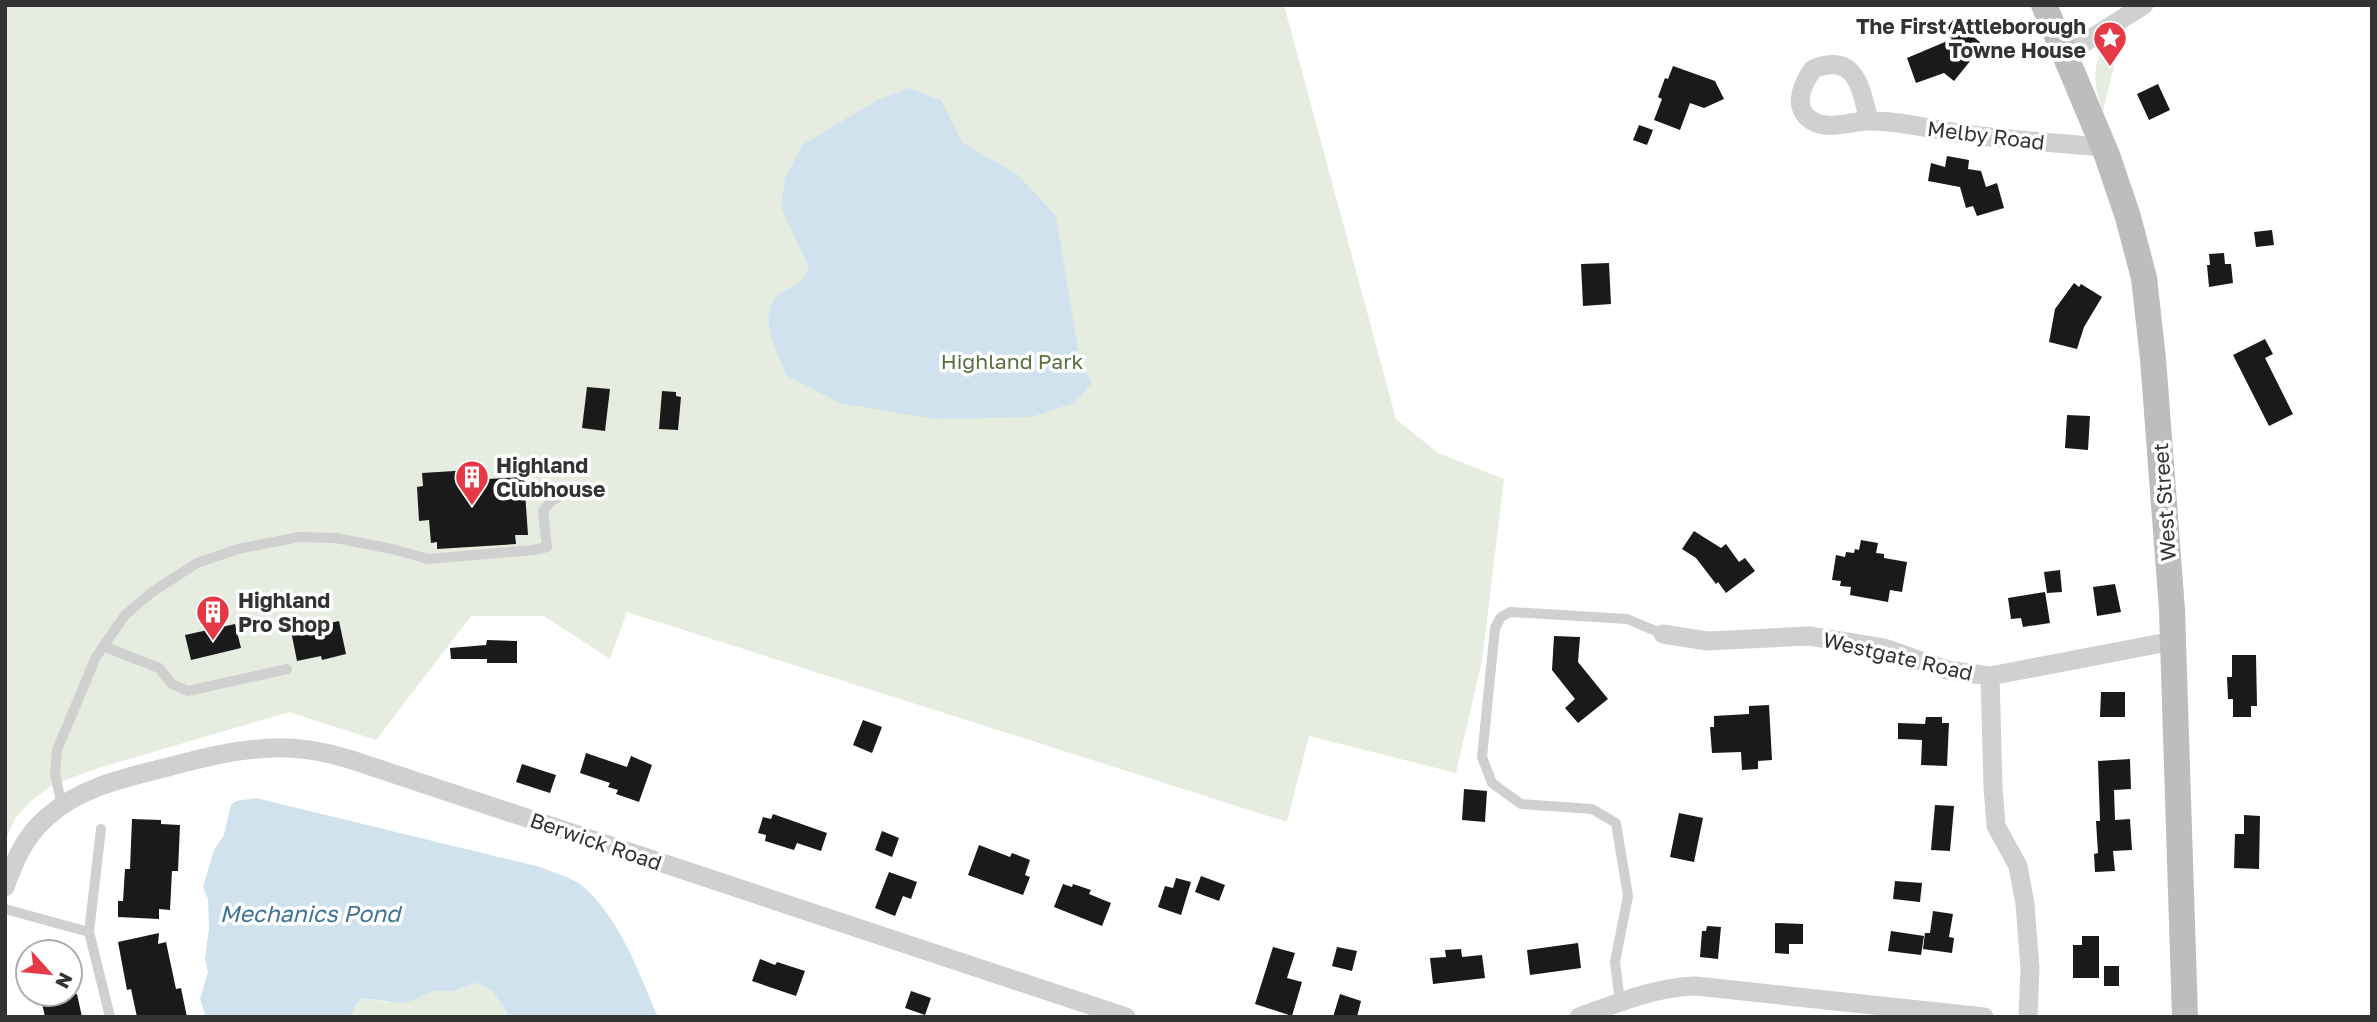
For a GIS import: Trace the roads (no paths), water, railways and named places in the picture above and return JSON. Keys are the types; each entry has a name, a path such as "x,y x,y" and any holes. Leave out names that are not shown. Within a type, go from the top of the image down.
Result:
{"main road":[{"name":"West Street","path":"2044,5 2103,147 2128,217 2144,278 2166,512 2173,641 2185,1017"}],"street":[{"path":"2063,56 2144,5"},
{"name":"Melby Road","path":"1870,121 2000,139 2103,147"},
{"name":"Westgate Road","path":"1663,634 1707,641 1809,636 1884,648 1947,670 1990,676 2173,641"},
{"path":"1990,676 1996,827 2018,866 2025,904 2030,968 2028,1017"},
{"name":"Berwick Road","path":"5,887 26,842 42,821 91,789 224,753 276,748 321,752 1126,1017"},
{"path":"1579,1017 1671,987 1696,986 1984,1017"}],"lane":[{"path":"62,806 55,774 57,750 96,657 125,615 171,579 197,563 252,546 299,537 336,538 428,559 547,547 543,511 551,501 559,497"},
{"path":"1620,1002 1615,962 1628,896 1616,823 1592,810 1521,804 1492,783 1482,757 1495,628 1501,617 1510,612 1627,619 1663,634"},
{"path":"103,646 159,668 173,684 188,691 287,669"},
{"path":"101,829 89,932 110,1017"},
{"path":"5,909 89,932"}],"water":[{"path":"909,88 941,100 962,142 1018,175 1056,216 1080,361 1092,383 1074,403 1031,417 935,419 840,403 786,375 770,332 769,310 773,301 800,282 809,268 781,207 785,178 802,145 878,100"},
{"name":"Mechanics Pond","path":"256,798 540,867 575,881 598,901 619,932 658,1017 510,1017 492,991 476,983 453,991 433,991 412,1001 399,1003 363,998 356,1004 351,1017 206,1017 200,999 208,972 205,959 209,928 208,899 203,887 214,850 224,835 231,805 236,801"}],"place":[{"name":"The First Attleborough Towne House","path":"2110,68"},
{"name":"Highland Clubhouse","path":"472,507"},
{"name":"Highland Pro Shop","path":"213,642"}],"park label":[{"name":"Highland Park","path":"1012,361"}]}
